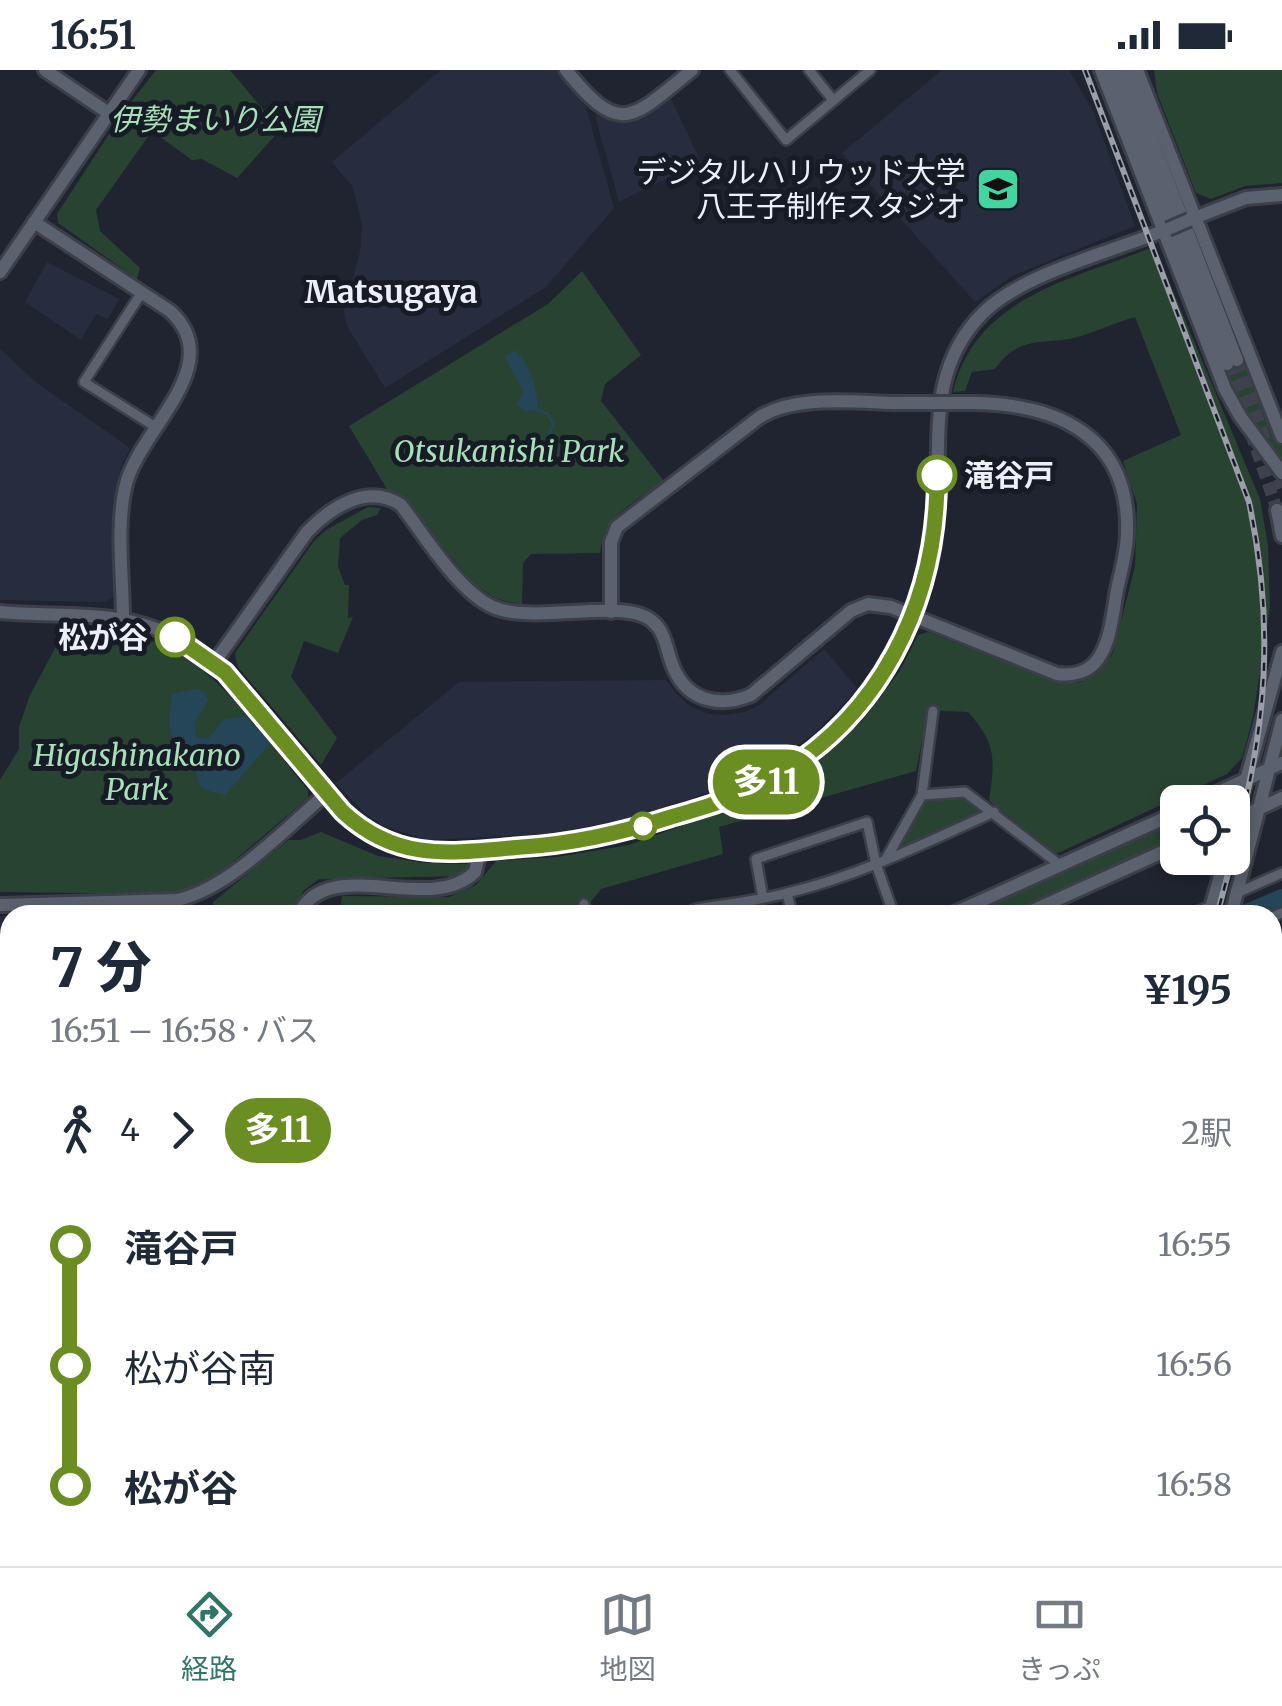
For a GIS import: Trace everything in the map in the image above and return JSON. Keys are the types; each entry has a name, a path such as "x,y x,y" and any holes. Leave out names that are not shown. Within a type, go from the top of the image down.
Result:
{"street":[{"path":"45,70 107,112"},
{"path":"0,272 139,70"},
{"path":"566,70 600,108 623,114 649,105 692,70"},
{"path":"730,70 786,140 870,70"},
{"path":"810,70 834,100"},
{"path":"1102,70 1225,389 1282,473"},
{"path":"1113,70 1232,362 1125,70"},
{"path":"1137,70 1192,219 1282,438"},
{"path":"0,612 123,619 175,637 214,663 236,684 327,794 360,827 397,846 442,853 564,844 609,835 721,801 761,784 813,751 853,714 889,665 914,616 926,578 936,524 940,392 959,343 986,310 1016,288 1246,198 1282,195"},
{"path":"34,222 176,316 186,331 191,350 186,378 136,457 125,488 123,619"},
{"path":"142,292 84,382 154,426"},
{"path":"214,663 306,532 316,522 363,496 390,498 400,506 466,586 491,606 524,614 638,614 655,623 665,638 680,681 694,694 723,703 741,700 760,689 859,606 878,604 1058,674 1087,669 1099,658 1107,639 1127,532 1123,494 1114,470 1087,435 1058,416 1021,405 798,403 780,407 757,418 617,527 611,542 611,612"},
{"path":"1277,510 1282,536"},
{"path":"1245,785 1282,652"},
{"path":"881,862 922,795 934,710"},
{"path":"1235,903 1276,766 1282,720"},
{"path":"1236,785 1276,766"},
{"path":"922,795 970,793 1060,865"},
{"path":"0,905 192,897 221,883 327,794"},
{"path":"1250,814 1282,798"},
{"path":"720,905 787,894 881,862 994,812"},
{"path":"972,905 1160,820"},
{"path":"763,898 756,859 867,822 892,905"},
{"path":"304,905 329,887 454,886 475,872 480,851"},
{"path":"1045,905 1160,854"},
{"path":"1235,903 1282,873"},
{"path":"1212,905 1220,875"},
{"path":"787,894 790,905"}],"shaded area":[{"path":"441,70 556,70 586,107 614,208 546,287 385,388 347,326 344,311 360,252 362,226 353,187 332,162"},
{"name":"デジタルハリウッド大学 八王子制作スタジオ","path":"942,70 1069,70 1093,111 1135,226 1012,276 975,302 842,153"},
{"path":"671,99 707,175 661,181 619,202 595,115 624,123 641,119"},
{"path":"47,262 119,299 108,319 96,314 81,340 25,302"},
{"path":"0,349 37,383 130,448 121,467 113,505 114,597 104,602 0,600"},
{"path":"515,350 529,370 539,410 525,411 516,404 524,393 505,357"},
{"path":"824,649 858,689 816,732 763,770 733,785 623,820 546,834 427,840 384,826 364,813 336,783 459,682 666,680 692,707 726,715 759,705"},
{"path":"195,689 204,692 208,700 195,723 196,737 208,739 223,720 246,716 270,743 225,795 199,784 192,757 176,743 170,730 172,694"}],"green space":[{"name":"伊勢まいり公園","path":"156,70 230,70 280,130 237,178 202,159 192,160 152,131 96,210 100,231 140,268 137,279 58,223 57,214 124,111"},
{"path":"1154,70 1282,70 1282,183 1245,186 1211,199 1196,193 1157,93"},
{"path":"1148,249 1157,253 1260,499 1268,546 1270,607 1253,717 1242,758 1227,774 1203,785 1160,785 1160,805 1056,854 989,801 992,753 968,712 928,710 916,771 719,827 723,854 601,889 590,905 341,905 342,896 449,897 476,885 496,861 557,857 629,845 760,797 819,760 862,721 900,671 918,635 928,632 1057,683 1081,682 1099,671 1113,653 1135,566 1137,504 1123,461 1181,435 1135,317 1081,336 1024,345 995,369 972,372 965,391 953,392 964,360 982,334 1030,297"},
{"name":"Otsukanishi Park","path":"582,271 641,355 605,384 601,401 664,481 614,519 602,540 600,553 531,554 523,563 522,605 495,598 473,583 401,498 387,489 349,426 548,304"},
{"path":"1242,360 1282,447 1282,464 1242,406 1223,368"},
{"path":"368,507 381,508 377,515 362,520 340,538 338,567 345,585 349,585 348,618 353,617 338,653 304,641 291,677 337,738 321,765 237,666 235,653 314,541"},
{"name":"Higashinakano Park","path":"67,626 129,634 158,643 185,658 231,696 308,790 308,798 216,876 177,894 0,892 0,780 19,749 19,727 30,695"},
{"path":"964,797 981,807 980,814 903,847 899,843 923,802 930,798"},
{"path":"1160,827 1160,847 1032,905 984,905"},
{"path":"321,832 378,856 471,867 462,876 319,879 303,891 296,905 213,905 289,840"}],"waterway":[{"path":"539,410 548,414 553,424 544,446"},
{"path":"1266,905 1282,898"}],"tunnel":[{"path":"1237,360 1282,488"},
{"path":"1227,364 1277,510"}],"railway":[{"path":"1085,70 1249,502 1259,558 1264,611 1261,711 1244,809 1220,905"}],"bus line":[{"name":"多11","path":"175,637 225,672 343,812 384,841 410,850 442,853 582,841 678,815 761,784 813,751 853,714 889,665 914,616 933,543 937,475"}],"place":[{"name":"デジタルハリウッド大学 八王子制作スタジオ","path":"998,189"},
{"name":"滝谷戸","path":"937,475"},
{"name":"松が谷","path":"175,637"}],"district":[{"name":"Matsugaya","path":"391,292"}]}
